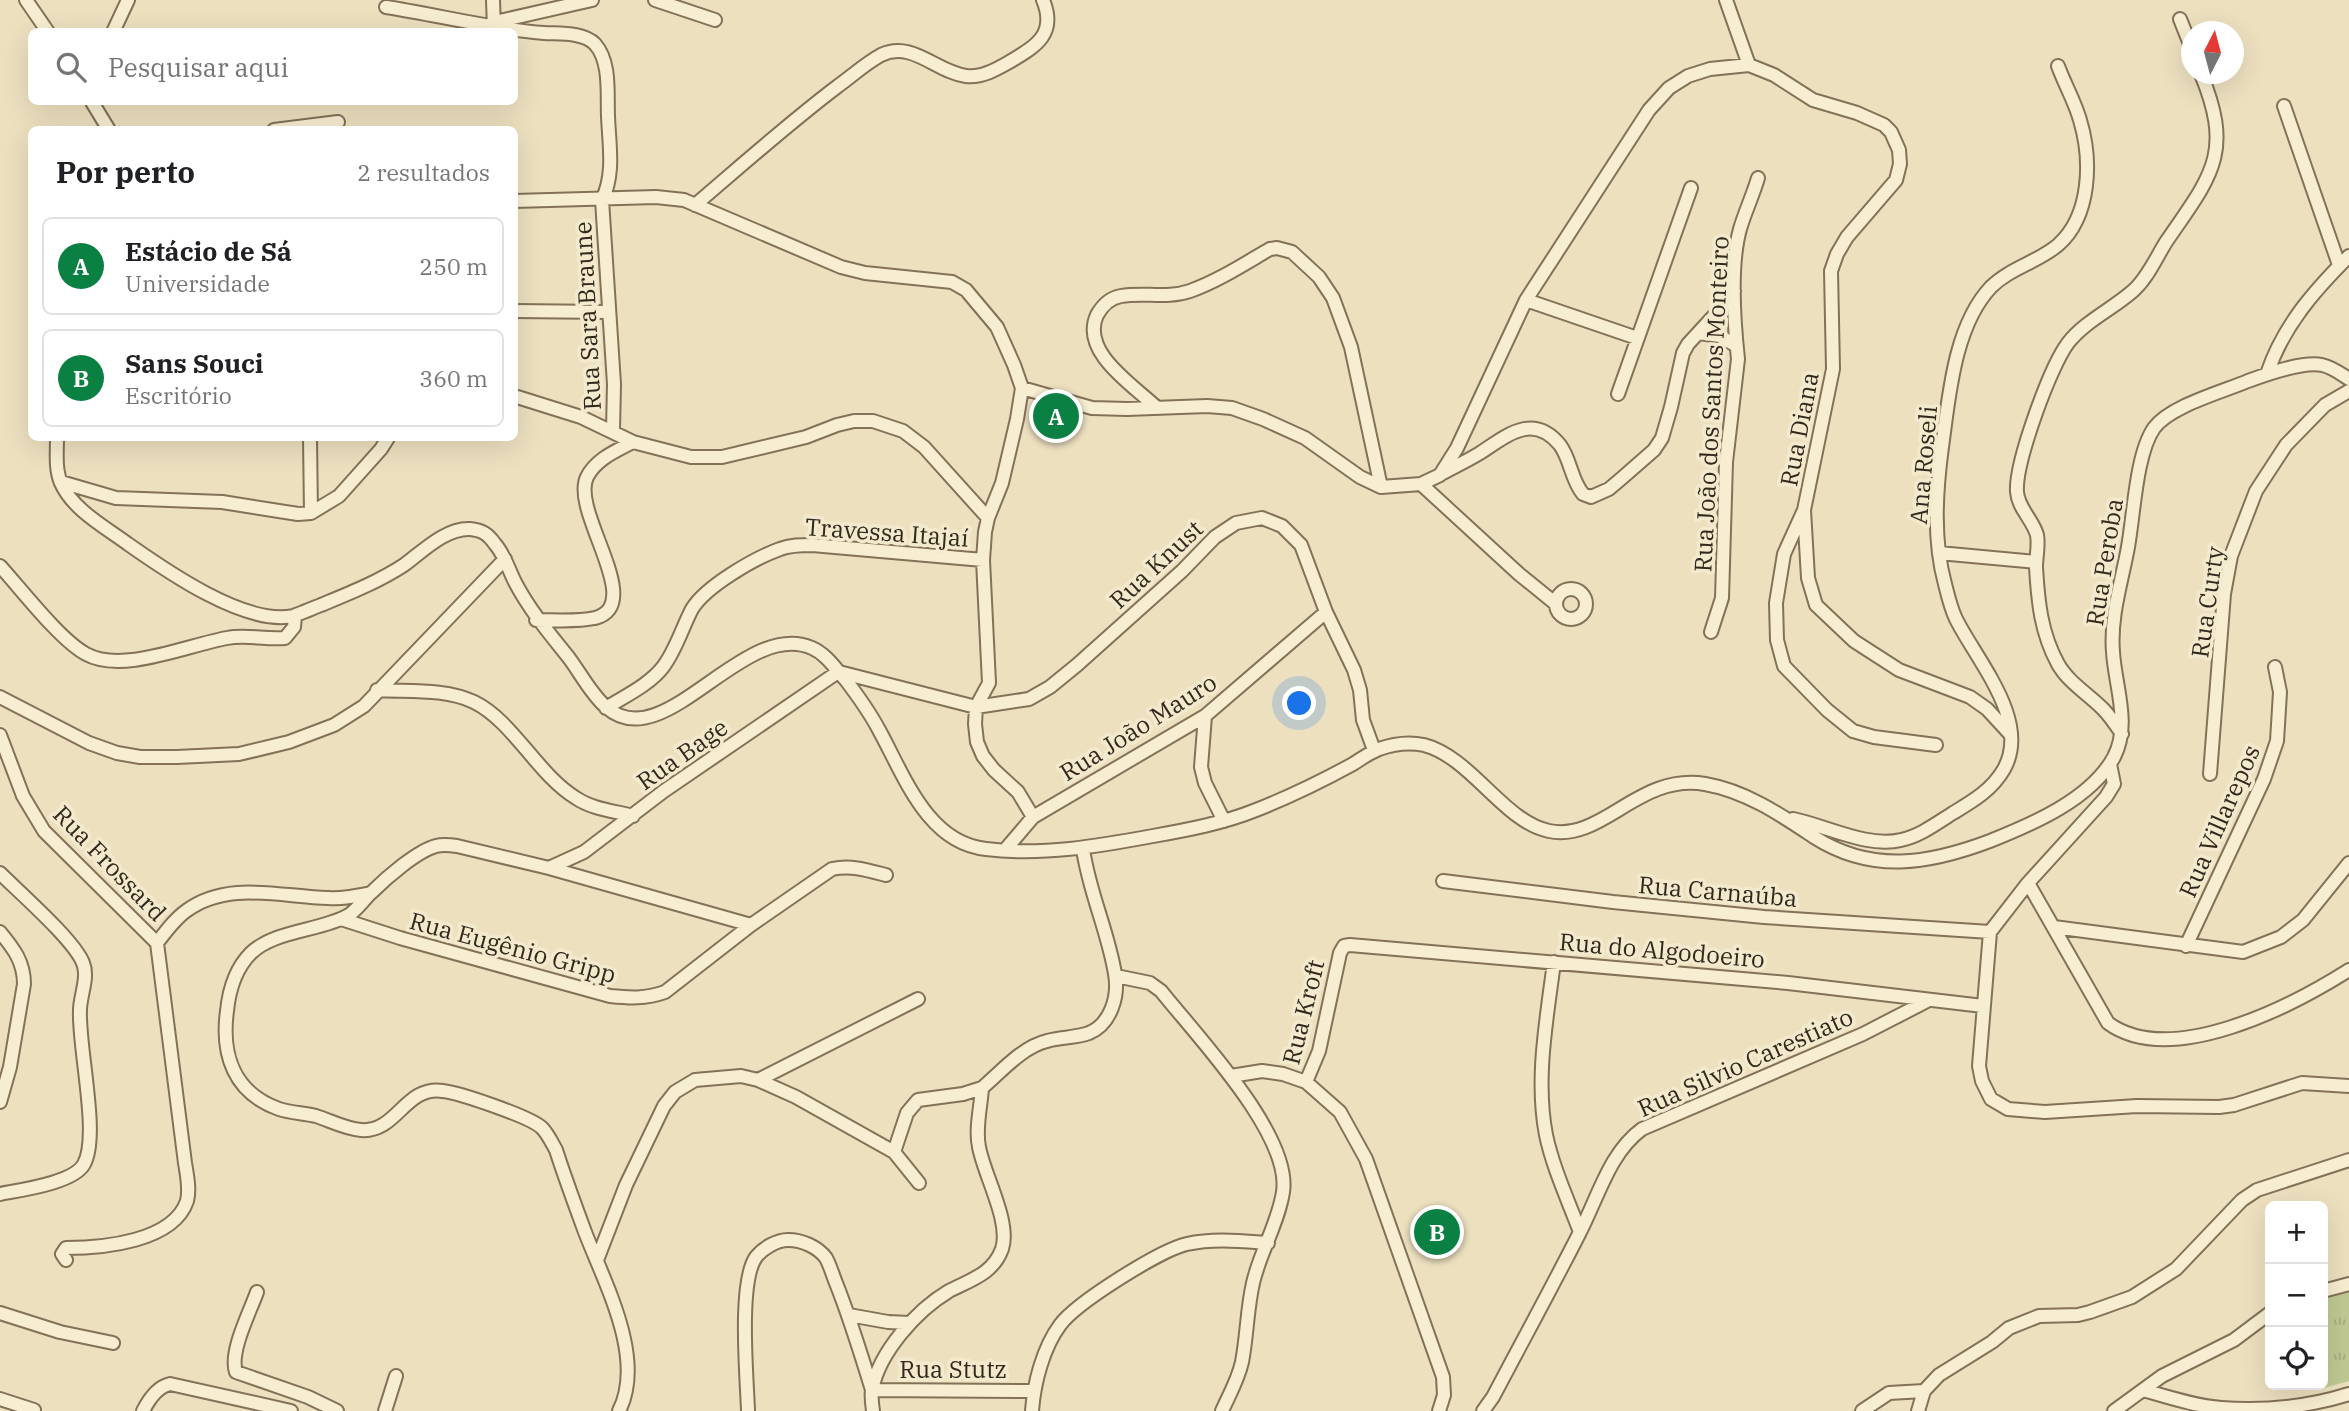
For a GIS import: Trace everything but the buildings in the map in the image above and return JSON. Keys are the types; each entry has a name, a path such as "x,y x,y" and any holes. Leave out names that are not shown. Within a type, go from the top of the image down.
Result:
{"street":[{"path":"26,0 45,28"},
{"path":"115,28 128,0"},
{"path":"493,0 494,25"},
{"path":"494,25 592,0"},
{"path":"655,0 715,20"},
{"path":"695,205 822,99 880,56 893,51 904,51 966,76 996,70 1032,50 1040,41 1048,19 1043,0"},
{"path":"1440,475 1457,448 1527,300 1649,110 1669,88 1688,76 1710,69 1749,65 1726,0"},
{"path":"386,7 517,28"},
{"path":"2179,19 2181,24"},
{"path":"518,28 578,36 594,43 600,51 606,74 610,153 610,183 603,200"},
{"name":"Rua Diana","path":"1749,65 1774,75 1813,100 1857,113 1884,125 1895,139 1899,150 1900,164 1896,180 1847,237 1831,271 1833,369 1804,510 1808,578 1816,605 1854,641 1899,670 1970,696 1987,709 2010,734"},
{"name":"Ana Roseli","path":"2010,734 2007,712 2000,694 1955,617 1944,581 1937,512 1938,480 1951,386 1963,337 1990,288 2006,275 2055,247 2066,237 2079,214 2087,168 2080,121 2058,66"},
{"path":"2122,734 2105,710 2059,666 2042,622 2036,562 2037,536 2017,492 2024,451 2031,430 2055,367 2068,343 2089,323 2137,288 2191,206 2211,170 2217,153 2217,135 2213,103 2206,84"},
{"path":"94,105 107,126"},
{"path":"2267,373 2285,331 2311,295 2344,260 2284,106"},
{"path":"306,126 338,122"},
{"name":"Rua João dos Santos Monteiro","path":"1711,632 1722,598 1725,473 1738,359 1735,345 1734,291 1740,230 1758,178"},
{"path":"1618,394 1692,188"},
{"name":"Rua Sara Braune","path":"518,201 672,198 695,205 841,267 865,273 952,282 966,290 997,327 1022,388"},
{"name":"Rua Sara Braune","path":"603,200 614,384 613,430"},
{"path":"1156,407 1101,355 1093,337 1093,327 1100,309 1111,299 1122,296 1165,297 1189,291 1270,249 1285,249 1320,277 1333,298 1350,347 1381,487"},
{"path":"1033,817 1018,792 983,756 977,742 976,707 989,683 983,560 988,518 1008,459 1022,388 1092,408 1232,408 1305,438 1360,477 1381,487 1421,484 1483,451 1507,434 1524,428 1538,430 1559,445 1583,494 1587,497 1596,496 1609,489 1642,460 1662,438 1683,352 1734,291"},
{"path":"1527,300 1637,338"},
{"path":"518,311 608,312"},
{"path":"1697,335 1720,336 1735,345"},
{"name":"Rua Peroba","path":"1786,817 1822,843 1861,858 1914,862 1989,841 2034,821 2085,790 2110,764 2122,734 2112,648 2113,626 2136,491 2151,433 2158,422 2174,410 2267,373 2313,364 2322,365 2348,387"},
{"name":"Rua Curty","path":"2210,774 2224,594 2231,556 2256,491 2286,446 2325,405 2348,387"},
{"path":"518,397 556,408 613,430 633,442 691,457 722,457 806,437 837,425 873,421 903,430 924,447 988,518"},
{"path":"57,441 61,482 84,512 176,577 245,609 278,617 295,616 383,578 452,533 466,529 486,534 494,541 505,559 536,620 606,708 627,718 653,715 683,702 748,656 771,647 796,644 809,647 823,655 867,708 918,801 936,824 960,842 978,849 1083,849 1224,821 1253,812 1311,785 1374,750 1398,744 1421,744 1435,749 1464,768 1524,819 1539,828 1555,832 1578,830 1595,824 1622,806 1658,788 1701,783 1755,801 1786,817 1866,839 1900,841 1914,836 1983,795 2003,770 2011,754 2010,734"},
{"path":"310,441 311,513"},
{"path":"61,482 116,498 200,500 282,513 311,513 339,496 386,441"},
{"path":"536,620 582,620 598,617 609,611 614,601 614,587 590,521 584,494 586,480 593,467 608,455 633,442"},
{"path":"1421,484 1518,574 1556,604"},
{"path":"1804,510 1784,554 1776,603 1777,640 1784,666 1833,716 1853,731 1874,737 1936,745"},
{"name":"Rua Knust","path":"838,671 976,707 1029,699 1050,687 1182,570 1215,537 1236,523 1262,518 1282,526 1301,545 1326,612 1354,670 1360,690 1363,720 1374,750"},
{"name":"Travessa Itajaí","path":"606,708 654,677 664,667 693,608 704,594 722,580 779,549 812,545 983,560"},
{"path":"1940,553 2036,562"},
{"path":"1,704 103,749 140,757 239,754 289,743 334,725 355,713 505,559"},
{"path":"0,566 68,640 85,654 99,659 114,661 149,657 243,636 285,638 291,634 295,616"},
{"name":"Rua João Mauro","path":"1005,850 1033,817 1205,716 1326,612"},
{"name":"Rua Villarepos","path":"2186,946 2264,779 2277,741 2280,692 2275,667"},
{"name":"Rua Bage","path":"549,868 584,852 664,791 838,671"},
{"path":"375,694 436,693 475,703 569,793 588,804 633,816"},
{"path":"1205,716 1201,767 1205,783 1224,821"},
{"name":"Rua Frossard","path":"0,736 23,796 44,831 157,943"},
{"path":"2110,764 2114,784 2106,797 2028,883 1990,932 1979,1066 1982,1081 1991,1099 2008,1109 2045,1112 2137,1106 2219,1107 2234,1105 2302,1083 2349,1086"},
{"path":"618,1411 626,1388 626,1352 597,1260 556,1150 546,1133 535,1123 443,1091 429,1091 409,1100 386,1125 378,1129 363,1130 315,1116 281,1110 261,1101 242,1083 228,1061 224,1033 229,997 240,968 250,954 261,946 341,919 354,912 371,892 424,850 442,845 457,846 549,868 751,925"},
{"path":"894,1152 908,1114 918,1100 962,1094 982,1088 1030,1048 1046,1041 1065,1039 1099,1028 1111,1012 1116,976 1087,876 1083,849"},
{"path":"2054,927 2243,952 2281,937 2303,920 2349,863"},
{"name":"Rua Eugênio Gripp","path":"341,919 610,996 650,998 664,992 751,925 832,869 855,867 886,875"},
{"path":"0,873 84,963 85,976 79,1011 89,1114 88,1146 79,1170 51,1182 0,1194"},
{"name":"Rua Carnaúba","path":"1443,881 1763,917 1990,932"},
{"path":"2028,883 2108,1023 2116,1029 2141,1038 2165,1039 2219,1030 2311,994 2349,970"},
{"path":"66,1260 62,1254 66,1248 109,1247 153,1233 178,1216 187,1200 185,1163 157,943 173,923 187,910 214,898 243,891 332,898 371,892"},
{"path":"0,932 21,959 24,984 10,1067 0,1102"},
{"name":"Rua do Algodoeiro","path":"1339,953 1344,946 1350,945 1554,961 1788,983 1983,1006"},
{"name":"Rua Kroft","path":"1306,1082 1319,1051 1339,953"},
{"path":"1554,961 1542,1056 1542,1105 1554,1165 1580,1232"},
{"path":"1116,976 1150,983 1161,991 1255,1108 1282,1171 1283,1192 1251,1293 1242,1361 1237,1380 1222,1411"},
{"path":"758,1080 919,999"},
{"name":"Rua Silvio Carestiato","path":"1483,1411 1580,1232 1623,1145 1642,1129 1863,1034 1929,1000"},
{"path":"1231,1076 1262,1071 1283,1074 1306,1082 1323,1094 1340,1112 1366,1159 1443,1377 1444,1395 1440,1411"},
{"path":"597,1260 626,1185 664,1106 675,1092 695,1080 741,1076 758,1080 796,1097 894,1152 919,1182"},
{"path":"872,1390 891,1349 910,1323 931,1303 982,1276 1001,1252 1004,1240 1003,1225 978,1144 982,1088"},
{"path":"1918,1411 1924,1391 1939,1375 2010,1328 2029,1318 2078,1315 2132,1297 2176,1269 2242,1200 2257,1190 2349,1160"},
{"path":"748,1411 747,1290 755,1258 764,1250 786,1240 800,1241 814,1247 825,1258 849,1315 872,1390 873,1411"},
{"path":"1032,1411 1033,1391 1052,1337 1061,1322 1074,1310 1168,1250 1189,1244 1229,1241 1268,1243"},
{"path":"2328,1290 2349,1284"},
{"path":"257,1292 236,1354 236,1372 299,1394 337,1411"},
{"path":"0,1313 60,1332 113,1343"},
{"path":"849,1315 910,1323"},
{"path":"2114,1411 2162,1376 2234,1339 2265,1316"},
{"path":"385,1411 396,1376"},
{"path":"143,1411 155,1392 170,1384 291,1411"},
{"name":"Rua Stutz","path":"872,1390 1033,1391"},
{"path":"2143,1390 2232,1409 2302,1406 2349,1394"},
{"path":"1862,1411 1889,1393 1924,1391"},
{"path":"0,1399 34,1410"}],"green space":[{"path":"2349,1286 2349,1381 2328,1387 2328,1327 2328,1292"}],"place":[{"name":"Estácio de Sá","path":"1056,416"},
{"name":"Sans Souci","path":"1437,1232"}]}
